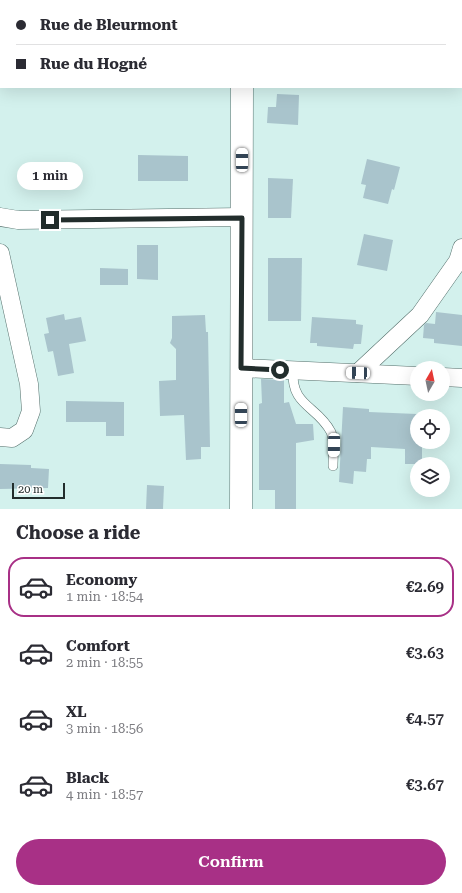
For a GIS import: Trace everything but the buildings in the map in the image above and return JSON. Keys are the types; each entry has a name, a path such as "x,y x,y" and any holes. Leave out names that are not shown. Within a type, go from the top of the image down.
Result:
{"street":[{"path":"241,509 242,88"},
{"path":"0,221 242,218"},
{"path":"358,373 420,315 458,261 462,248"},
{"path":"0,253 29,384 31,411 24,430 12,438 0,437"},
{"path":"241,368 410,376"},
{"path":"450,377 462,378"}],"lane":[{"path":"293,370 292,384 299,399 319,417 331,432 334,445 333,466"}],"route":[{"path":"50,220 242,218 241,368 280,370"}]}
